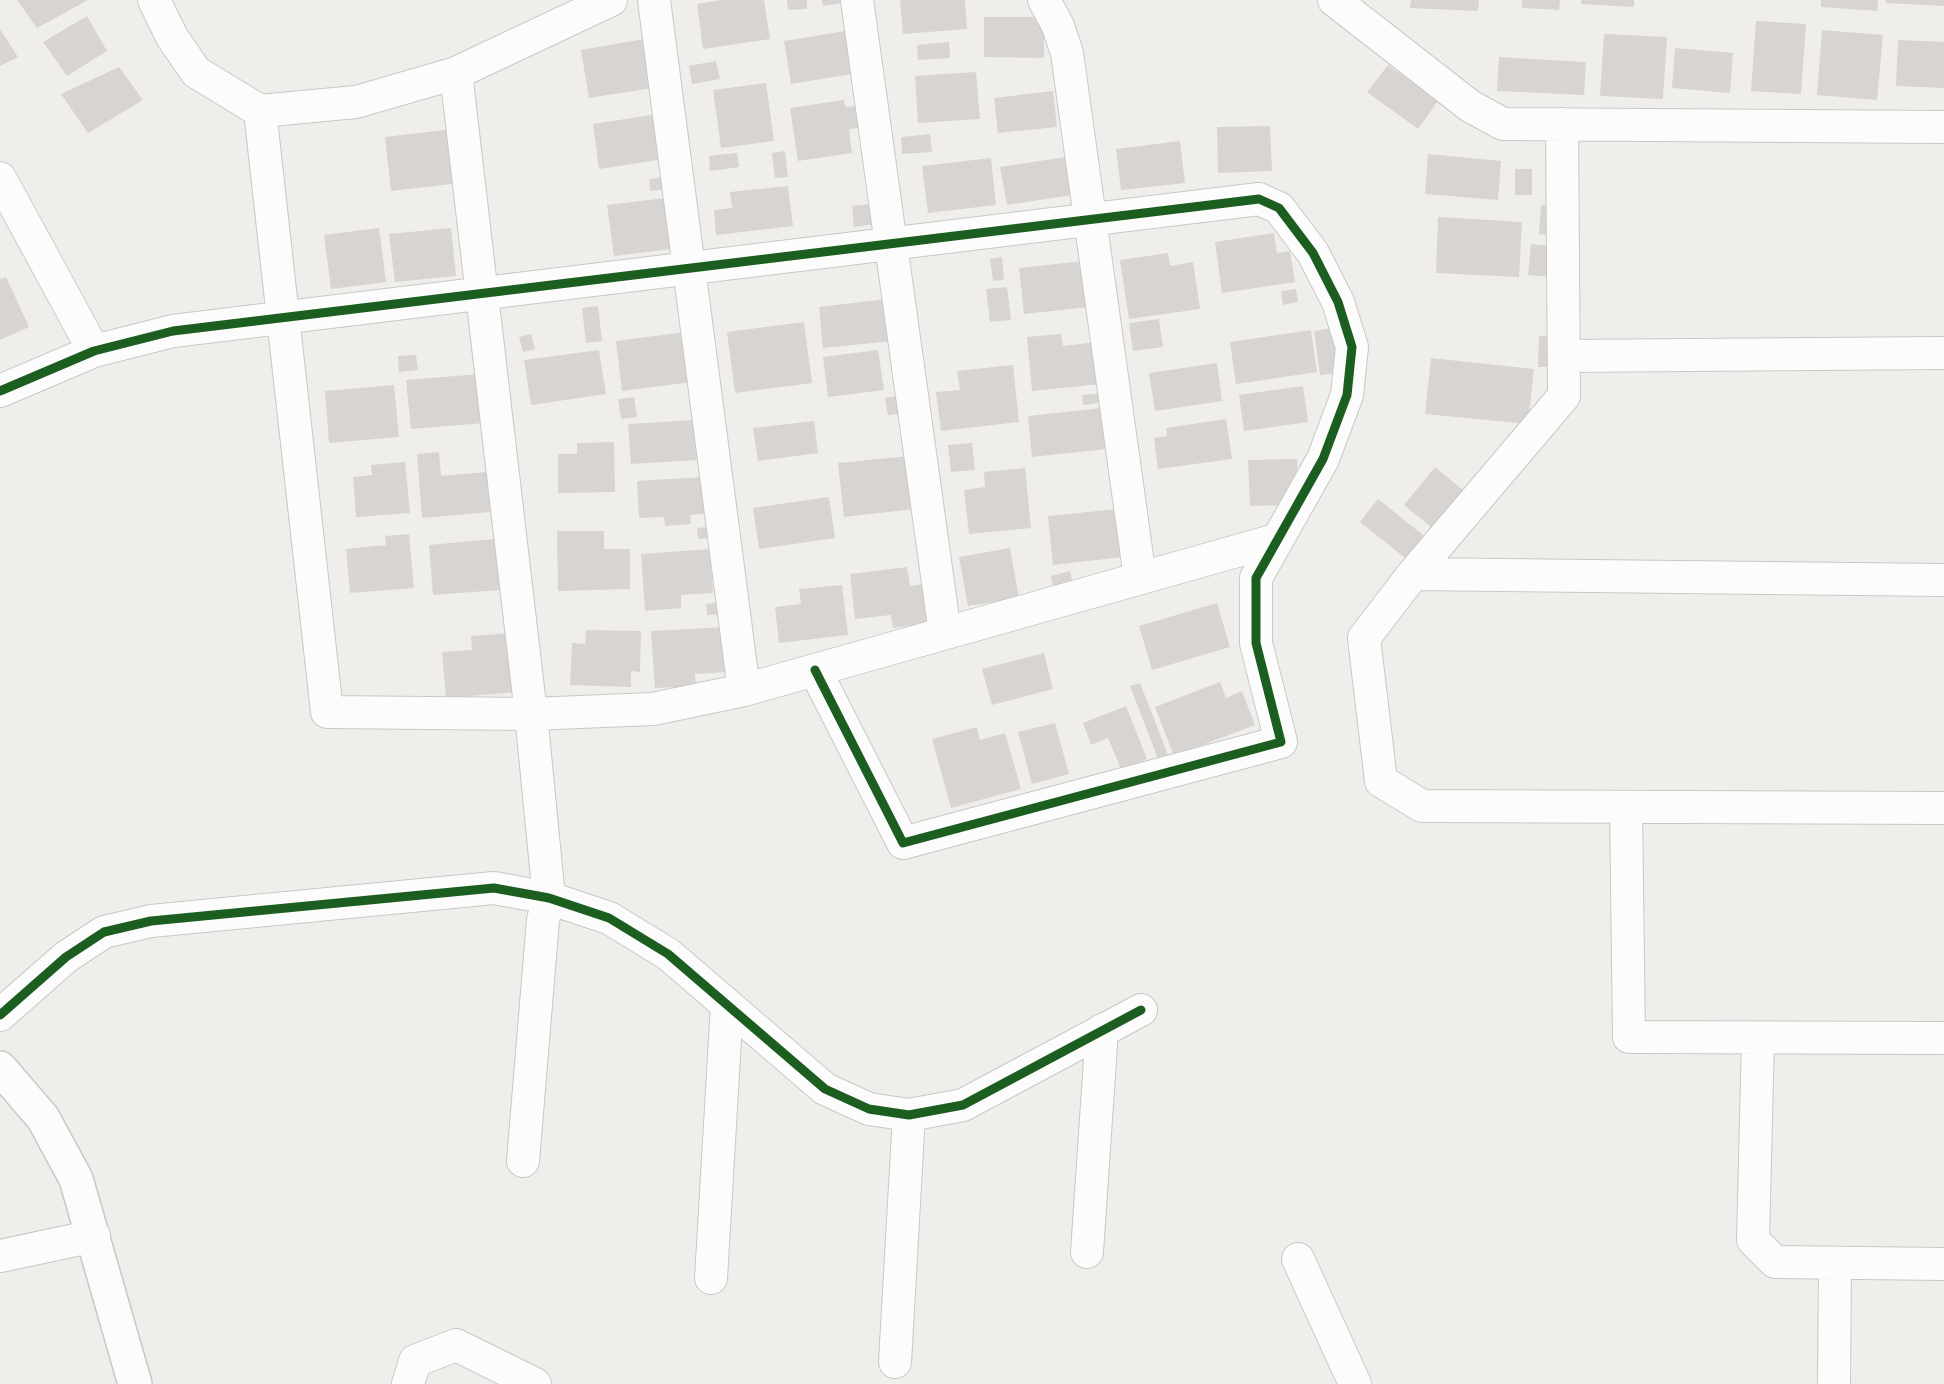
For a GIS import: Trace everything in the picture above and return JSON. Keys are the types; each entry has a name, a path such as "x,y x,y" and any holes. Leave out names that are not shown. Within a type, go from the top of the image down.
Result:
{"street":[{"path":"154,0 172,37 196,72 260,111 356,102 456,73 611,0"},
{"path":"654,0 744,690"},
{"path":"857,0 945,633"},
{"path":"1044,0 1058,26 1067,53 1140,578"},
{"path":"1334,0 1470,106 1503,124 1944,127"},
{"path":"456,73 531,714 549,898 543,920 523,1161"},
{"path":"260,111 327,712 531,714 653,709 744,690 1276,540"},
{"path":"1562,124 1564,396 1413,574 1364,638 1381,781 1422,806 1944,808"},
{"path":"0,178 94,351"},
{"path":"0,391 94,351 173,331 1259,199 1279,208 1313,253 1338,302 1352,347 1347,395 1323,459 1256,578 1256,643 1281,742 903,843 815,670"},
{"path":"1564,356 1944,353"},
{"path":"1413,574 1944,580"},
{"path":"1626,807 1629,1037 1944,1038"},
{"path":"0,1015 66,957 104,932 151,921 495,888 549,898 609,918 658,948 825,1089 869,1109 909,1115 963,1105 1141,1010"},
{"path":"711,1278 727,1005"},
{"path":"1087,1252 1102,1030"},
{"path":"1758,1038 1753,1240 1776,1262 1944,1264"},
{"path":"0,1068 43,1118 76,1179 135,1384"},
{"path":"895,1362 909,1115"},
{"path":"0,1256 94,1236"},
{"path":"1298,1258 1355,1384"},
{"path":"1834,1263 1834,1384"},
{"path":"408,1384 415,1361 456,1346 535,1384"}],"building":[{"path":"17,0 88,0 37,28"},
{"path":"721,0 764,0 770,39 703,49 697,4"},
{"path":"787,0 807,0 807,9 788,10"},
{"path":"822,0 849,0 849,2 823,6"},
{"path":"900,0 965,0 967,29 903,34"},
{"path":"1411,0 1479,0 1478,11 1410,8"},
{"path":"1522,0 1560,0 1559,10 1522,8"},
{"path":"1581,0 1634,0 1634,7 1581,4"},
{"path":"1821,0 1878,0 1877,11 1821,7"},
{"path":"1886,0 1944,0 1944,6 1886,3"},
{"path":"87,16 107,51 67,76 43,42"},
{"path":"984,17 1044,17 1044,58 984,57"},
{"path":"1756,21 1806,24 1801,94 1751,91"},
{"path":"0,29 18,57 0,66"},
{"path":"851,30 858,73 791,84 784,41"},
{"path":"1822,30 1883,35 1877,100 1817,95"},
{"path":"1604,34 1667,37 1663,99 1600,96"},
{"path":"644,39 652,88 589,98 581,50"},
{"path":"1898,40 1944,42 1944,88 1896,86"},
{"path":"949,42 950,58 918,60 917,45"},
{"path":"1675,48 1733,53 1730,93 1672,88"},
{"path":"1499,57 1586,62 1584,95 1497,91"},
{"path":"716,61 720,79 692,84 689,66"},
{"path":"1388,65 1438,101 1418,129 1367,92"},
{"path":"119,67 143,100 88,133 61,94"},
{"path":"976,72 980,119 918,123 915,76"},
{"path":"766,83 774,141 721,148 713,90"},
{"path":"1053,91 1057,127 998,133 994,98"},
{"path":"844,100 845,107 867,105 871,126 849,129 852,153 798,161 790,108"},
{"path":"658,114 665,159 599,169 593,124"},
{"path":"1270,126 1272,171 1218,173 1217,127"},
{"path":"454,129 460,183 391,191 385,137"},
{"path":"930,134 932,152 902,154 901,137"},
{"path":"1180,141 1185,183 1121,190 1116,149"},
{"path":"785,151 788,177 775,178 772,153"},
{"path":"737,153 739,167 710,171 709,156"},
{"path":"1428,154 1501,161 1498,200 1425,194"},
{"path":"1066,157 1072,195 1007,205 1000,167"},
{"path":"991,158 996,205 928,213 922,166"},
{"path":"1515,169 1532,169 1532,195 1515,195"},
{"path":"674,176 676,188 650,191 649,179"},
{"path":"788,186 793,226 716,235 714,210 732,208 730,192"},
{"path":"674,197 680,248 614,256 607,205"},
{"path":"881,203 883,223 854,227 852,206"},
{"path":"1541,205 1553,206 1550,236 1539,234"},
{"path":"1438,217 1522,222 1519,277 1436,273"},
{"path":"379,228 386,282 331,289 324,235"},
{"path":"451,228 456,276 395,282 389,234"},
{"path":"1274,233 1277,253 1290,251 1295,282 1222,293 1215,242"},
{"path":"1531,244 1552,246 1549,277 1528,275"},
{"path":"1168,253 1170,266 1193,262 1200,309 1129,319 1120,260"},
{"path":"1002,257 1004,280 993,281 990,259"},
{"path":"1084,261 1089,307 1024,314 1019,268"},
{"path":"6,277 29,327 0,340 0,279"},
{"path":"1007,287 1011,320 990,322 986,289"},
{"path":"1296,289 1298,302 1283,305 1281,291"},
{"path":"887,299 892,341 823,348 819,307"},
{"path":"598,306 602,341 586,343 582,308"},
{"path":"1159,319 1163,347 1133,351 1129,323"},
{"path":"804,322 812,383 735,393 727,332"},
{"path":"1340,327 1346,372 1320,375 1314,331"},
{"path":"1311,330 1317,372 1236,384 1230,342"},
{"path":"693,331 699,381 622,391 616,341"},
{"path":"531,334 535,349 523,352 519,337"},
{"path":"1061,334 1063,346 1097,342 1101,384 1032,391 1027,337"},
{"path":"1539,336 1553,337 1552,367 1538,367"},
{"path":"599,350 606,394 531,405 524,360"},
{"path":"878,350 884,390 828,397 823,357"},
{"path":"416,355 418,370 399,372 398,356"},
{"path":"1431,358 1534,369 1528,424 1425,414"},
{"path":"1217,363 1222,401 1155,411 1149,373"},
{"path":"1013,365 1019,422 941,431 936,392 960,390 957,371"},
{"path":"480,374 485,423 411,429 406,380"},
{"path":"394,385 399,437 329,443 325,391"},
{"path":"1303,386 1308,422 1244,431 1239,395"},
{"path":"1104,393 1105,402 1083,405 1082,395"},
{"path":"905,395 907,413 888,415 885,398"},
{"path":"634,397 637,417 621,419 618,399"},
{"path":"1102,408 1106,449 1032,457 1028,416"},
{"path":"1226,419 1232,459 1158,469 1154,438 1167,436 1166,428"},
{"path":"694,420 697,460 631,464 628,424"},
{"path":"814,421 818,453 758,461 753,428"},
{"path":"614,442 615,492 558,493 558,454 577,454 577,443"},
{"path":"972,443 975,470 951,472 948,445"},
{"path":"439,452 441,476 487,472 490,512 422,518 417,454"},
{"path":"909,456 915,509 844,517 838,463"},
{"path":"1297,459 1298,487 1287,487 1287,505 1250,506 1248,460"},
{"path":"405,462 410,513 356,517 353,477 372,475 371,465"},
{"path":"1435,467 1468,494 1437,532 1404,505"},
{"path":"1025,468 1031,528 969,534 964,490 985,487 984,472"},
{"path":"703,477 705,514 690,515 691,524 665,526 664,517 639,518 637,481"},
{"path":"829,497 835,538 759,549 753,508"},
{"path":"1378,499 1428,539 1410,562 1360,522"},
{"path":"1118,509 1123,557 1053,565 1048,516"},
{"path":"718,526 719,537 698,539 697,528"},
{"path":"557,531 604,531 604,549 630,549 630,589 558,591"},
{"path":"409,534 414,588 350,593 346,549 386,545 385,536"},
{"path":"495,539 500,590 433,595 429,545"},
{"path":"1010,548 1019,598 968,606 959,557"},
{"path":"710,549 713,593 681,595 681,608 645,611 641,554"},
{"path":"907,567 910,586 924,584 930,623 893,628 891,615 855,619 850,574"},
{"path":"1070,571 1073,584 1053,588 1051,576"},
{"path":"842,585 848,635 779,643 775,607 801,604 799,589"},
{"path":"725,602 726,614 707,615 706,604"},
{"path":"1217,603 1230,647 1152,670 1139,626"},
{"path":"725,627 728,672 695,674 696,686 655,688 651,631"},
{"path":"586,630 641,631 640,672 631,671 631,687 570,685 572,643 585,644"},
{"path":"512,633 517,692 446,698 442,652 472,650 471,636"},
{"path":"1044,653 1053,689 992,705 982,669"},
{"path":"1220,682 1226,698 1242,691 1255,725 1174,756 1155,707"},
{"path":"1140,683 1168,755 1158,759 1130,686"},
{"path":"1126,706 1147,759 1121,769 1108,738 1091,745 1083,723"},
{"path":"1055,723 1069,774 1032,784 1018,732"},
{"path":"977,727 980,740 1005,733 1021,789 951,808 932,739"}],"cycle path":[{"path":"0,391 94,351 173,331 1259,199 1279,208 1313,253 1338,302 1352,347 1347,395 1323,459 1256,578 1256,643 1281,742 903,843 815,670"},
{"path":"0,1015 66,957 104,932 151,921 494,888 549,898 609,918 668,954 825,1089 869,1109 909,1115 963,1105 1141,1010"}]}
